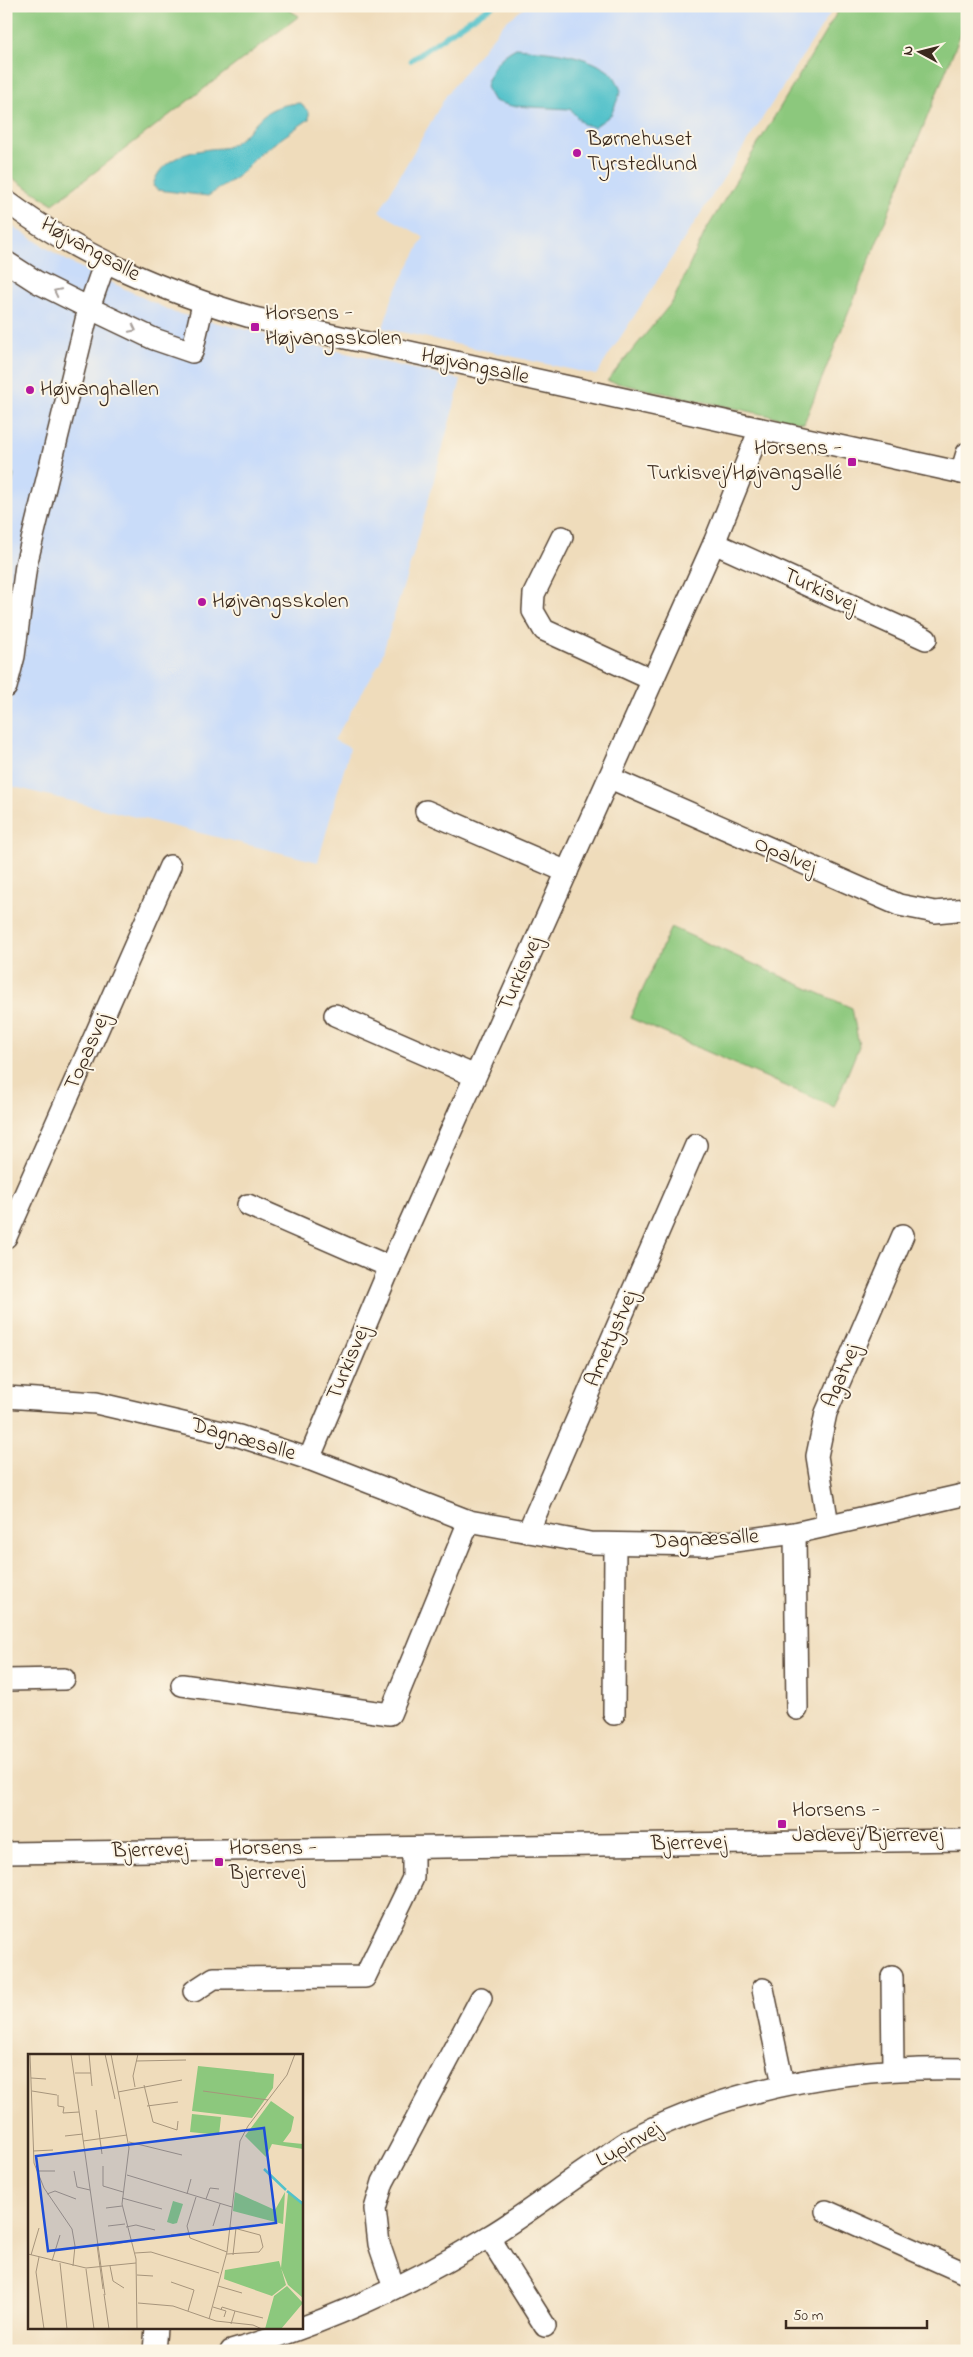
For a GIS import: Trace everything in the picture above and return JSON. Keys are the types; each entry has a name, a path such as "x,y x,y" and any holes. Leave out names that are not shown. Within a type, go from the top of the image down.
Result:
{"street":[{"name":"Højvangsalle","path":"6,201 77,247 105,262 160,288 204,304 313,332 760,429 965,466"},
{"path":"6,262 37,282 89,308 154,339 192,352 204,304"},
{"path":"6,687 14,656 26,565 89,308 105,262"},
{"name":"Turkisvej","path":"309,1459 390,1267 714,543 760,429"},
{"path":"562,537 534,594 533,611 544,630 653,680"},
{"name":"Turkisvej","path":"714,543 926,640"},
{"name":"Opalvej","path":"610,778 898,904 935,912 967,909"},
{"path":"426,811 567,872"},
{"name":"Topasvej","path":"6,1237 170,866"},
{"path":"335,1015 475,1076"},
{"name":"Ametystvej","path":"528,1532 696,1145"},
{"path":"248,1205 390,1267"},
{"name":"Agatvej","path":"828,1525 817,1456 824,1422 902,1235"},
{"name":"Dagnæsalle","path":"6,1398 32,1397 96,1403 239,1436 309,1459 469,1521 590,1544 704,1545 796,1533 967,1494"},
{"path":"182,1685 390,1714 469,1521"},
{"path":"796,1533 797,1708"},
{"path":"614,1714 615,1544"},
{"path":"6,1680 64,1679"},
{"name":"Bjerrevej","path":"6,1853 966,1840"},
{"path":"194,1990 214,1978 365,1977 413,1878 414,1848"},
{"path":"892,1977 893,2069"},
{"path":"763,1989 783,2084"},
{"path":"394,2288 379,2244 375,2209 383,2182 481,1998"},
{"name":"Lupinvej","path":"231,2351 281,2344 394,2288 488,2237 633,2138 700,2108 783,2084 893,2069 967,2069"},
{"path":"826,2211 967,2274"},
{"path":"488,2237 545,2326"},
{"path":"154,2351 156,2330"}],"shaded area":[{"name":"Børnehuset Tyrstedlund","path":"527,6 835,6 596,375 383,328 393,296 424,237 379,212 447,94 504,23"},
{"name":"Højvangsskolen","path":"6,222 69,262 175,313 461,380 417,542 380,662 334,740 350,748 318,862 6,785"}],"green space":[{"path":"6,6 282,6 299,16 53,204 6,174"},
{"path":"841,6 967,6 967,18 804,423 607,381 673,301 705,232"},
{"path":"6,472 14,474 6,508"},
{"path":"671,927 852,1008 859,1046 834,1107 630,1018"}],"water":[{"path":"516,48 579,57 602,67 612,74 621,91 611,115 594,127 583,124 570,109 512,106 494,101 486,87 490,74 500,59"},
{"path":"300,103 309,112 309,119 262,152 237,177 208,196 158,190 153,186 161,170 175,159 192,152 229,146 239,140 265,114 285,105"}],"waterway":[{"path":"411,60 492,6"}],"place":[{"name":"Børnehuset Tyrstedlund","path":"577,153"},
{"name":"Horsens - Højvangsskolen","path":"255,327"},
{"name":"Højvanghallen","path":"30,390"},
{"name":"Horsens - Turkisvej/Højvangsallé","path":"852,462"},
{"name":"Højvangsskolen","path":"202,602"},
{"name":"Horsens - Jadevej/Bjerrevej","path":"782,1824"},
{"name":"Horsens - Bjerrevej","path":"219,1862"}]}
